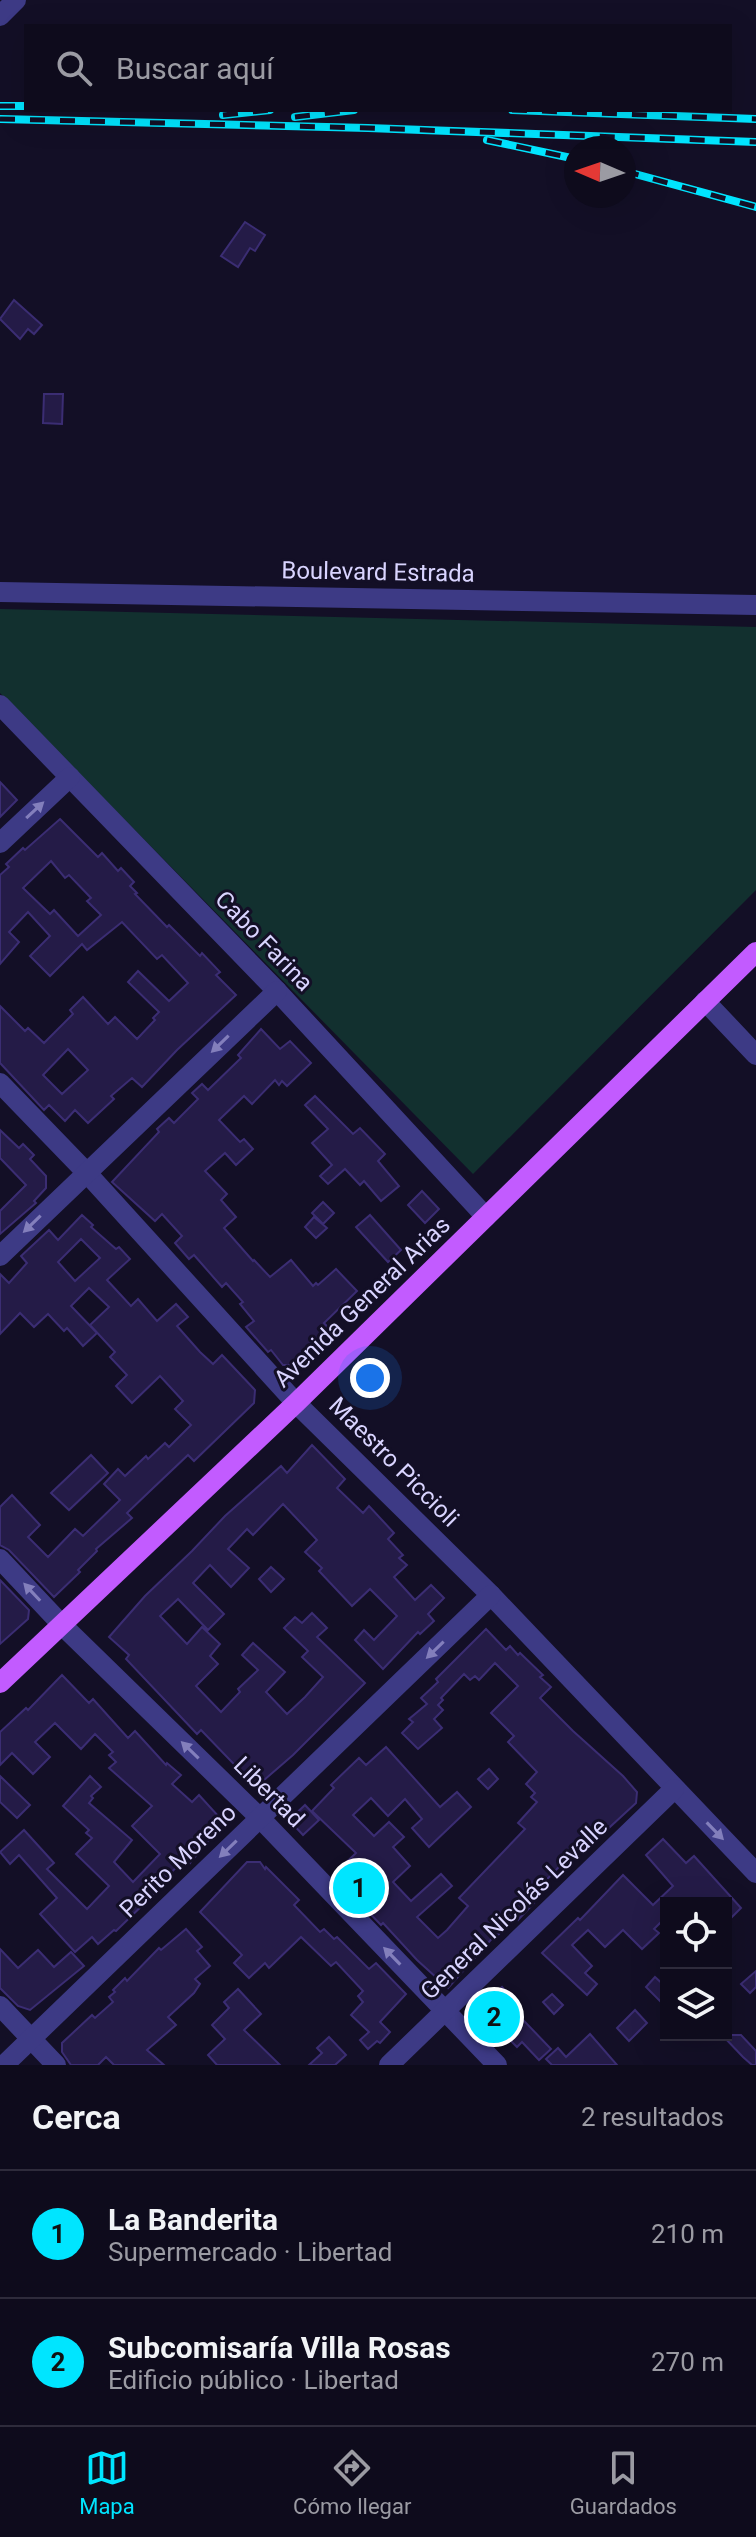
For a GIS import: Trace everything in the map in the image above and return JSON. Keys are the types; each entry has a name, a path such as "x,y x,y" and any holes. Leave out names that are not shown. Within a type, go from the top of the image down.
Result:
{"main road":[{"name":"Avenida General Arias","path":"0,1683 296,1403 756,952"}],"street":[{"path":"0,16 16,0"},
{"name":"Boulevard Estrada","path":"0,592 756,605"},
{"name":"Cabo Farina","path":"0,705 277,991 486,1217"},
{"path":"0,843 70,777"},
{"path":"0,1256 277,991"},
{"path":"705,1001 756,1055"},
{"name":"Maestro Piccioli","path":"0,1083 86,1172 296,1403 491,1595 756,1873"},
{"name":"Libertad","path":"0,1559 63,1626 260,1818 497,2065"},
{"name":"Perito Moreno","path":"4,2065 491,1595"},
{"name":"General Nicolás Levalle","path":"389,2065 674,1789"},
{"path":"0,2006 56,2065"}],"green space":[{"path":"0,609 756,627 756,890 473,1174 0,693"}],"building":[{"path":"245,222 265,235 255,251 250,248 238,267 221,256"},
{"path":"14,300 42,325 34,334 28,329 20,339 0,319"},
{"path":"44,394 63,394 62,424 43,423"},
{"path":"0,782 17,800 0,817"},
{"path":"60,819 98,857 102,853 118,871 121,868 134,882 130,886 135,894 167,927 169,925 200,956 202,953 220,972 216,975 236,995 142,1087 132,1078 111,1096 114,1099 88,1123 75,1110 65,1121 49,1105 44,1110 0,1063 0,1006 25,1031 28,1028 44,1043 73,1014 70,1010 83,997 108,1024 115,1017 137,1039 159,1012 128,982 138,971 169,1001 188,983 162,955 157,959 122,922 87,950 82,944 50,976 30,956 50,936 28,912 9,932 19,942 0,964 0,875 9,867 6,864 23,848 25,850","holes":["51,861 65,878 69,875 91,898 87,901 101,915 78,936 54,910 50,914 23,888","68,1049 88,1070 62,1094 43,1075"]},
{"path":"261,1029 280,1049 290,1041 311,1063 287,1086 282,1081 279,1085 275,1080 252,1104 244,1096 219,1120 240,1142 244,1139 253,1149 236,1165 225,1153 205,1171 227,1194 221,1200 236,1217 224,1228 270,1277 291,1260 313,1286 336,1269 357,1291 324,1323 331,1331 296,1365 283,1365 271,1350 268,1352 246,1327 254,1321 240,1304 243,1302 226,1283 222,1287 194,1255 189,1259 175,1243 182,1236 162,1214 155,1221 112,1182 159,1132 157,1129 169,1118 174,1123 198,1099 192,1093 202,1084 208,1090 241,1058 238,1055"},
{"path":"315,1096 353,1134 360,1128 385,1154 378,1161 399,1186 381,1201 364,1181 360,1185 345,1169 328,1184 320,1176 332,1165 312,1143 328,1129 305,1105"},
{"path":"0,1130 19,1148 23,1144 34,1155 30,1159 46,1176 46,1188 34,1201 36,1203 0,1234 0,1211 26,1185 0,1158"},
{"path":"422,1191 439,1209 425,1223 408,1205"},
{"path":"323,1202 334,1213 323,1224 312,1213"},
{"path":"82,1215 93,1225 91,1227 130,1259 107,1280 131,1306 138,1299 157,1321 176,1304 188,1317 177,1326 200,1352 213,1364 222,1355 255,1390 254,1403 194,1461 188,1455 127,1513 132,1518 96,1549 78,1570 80,1572 54,1597 9,1550 0,1545 0,1507 12,1495 40,1525 28,1537 48,1557 75,1529 83,1536 120,1500 104,1484 118,1469 125,1476 165,1443 169,1447 191,1425 175,1409 183,1401 160,1376 132,1403 116,1386 127,1375 110,1357 115,1352 90,1325 109,1307 89,1288 71,1306 97,1333 83,1346 67,1328 64,1331 48,1314 34,1327 20,1313 0,1334 0,1274 9,1283 27,1263 21,1256 49,1230 58,1240","holes":["81,1239 100,1258 75,1281 58,1262"]},
{"path":"370,1215 401,1250 388,1262 356,1227"},
{"path":"314,1217 327,1228 316,1238 305,1227"},
{"path":"312,1445 345,1479 337,1488 363,1513 369,1506 394,1533 388,1539 403,1555 399,1558 407,1565 394,1577 415,1600 431,1585 444,1598 428,1614 434,1621 420,1634 418,1632 383,1669 355,1640 364,1630 374,1640 397,1616 370,1589 352,1606 305,1552 317,1540 283,1504 253,1535 247,1529 228,1549 249,1568 231,1587 210,1565 193,1583 224,1614 208,1630 178,1599 160,1616 187,1644 202,1627 220,1644 210,1656 218,1664 196,1686 221,1712 240,1692 238,1689 258,1670 242,1655 253,1643 285,1672 266,1692 287,1714 305,1697 323,1677 302,1657 308,1651 284,1628 295,1617 302,1623 312,1613 327,1628 317,1637 365,1683 256,1787 201,1730 197,1734 126,1659 129,1655 109,1637 225,1516 281,1466 287,1473"},
{"path":"91,1455 108,1473 69,1510 51,1493"},
{"path":"271,1567 284,1579 271,1592 259,1579"},
{"path":"0,1580 29,1610 28,1619 0,1644"},
{"path":"486,1629 506,1650 510,1646 543,1675 540,1677 551,1687 540,1698 623,1776 637,1792 636,1803 586,1849 581,1844 529,1898 534,1903 518,1920 515,1917 496,1934 448,1988 333,1875 356,1853 312,1811 334,1788 331,1785 359,1758 366,1765 386,1747 440,1807 457,1792 471,1807 429,1847 412,1828 422,1819 405,1799 388,1816 371,1798 353,1815 374,1836 389,1822 404,1837 393,1847 410,1866 393,1882 411,1901 441,1874 452,1886 417,1917 438,1938 447,1930 468,1906 459,1898 525,1829 518,1823 537,1802 531,1797 535,1793 526,1784 537,1772 508,1742 514,1736 491,1713 518,1686 495,1663 479,1680 475,1676 470,1680 464,1674 441,1698 443,1700 438,1705 443,1710 434,1719 442,1728 418,1749 402,1733 413,1722 409,1719 427,1704 421,1698 438,1682 436,1679"},
{"path":"62,1675 89,1703 93,1699 128,1738 135,1731 166,1765 181,1775 172,1784 192,1802 199,1795 220,1818 214,1825 218,1829 190,1863 185,1859 116,1931 98,1944 92,1937 75,1952 40,1914 57,1898 19,1855 10,1864 0,1852 24,1830 54,1863 47,1869 87,1909 109,1886 76,1854 92,1838 86,1833 89,1830 63,1806 90,1776 101,1787 91,1796 93,1798 89,1803 132,1840 114,1862 133,1882 160,1854 132,1826 152,1806 109,1768 116,1762 109,1755 113,1752 95,1734 81,1749 55,1723 35,1742 50,1757 33,1774 12,1753 0,1765 0,1732 26,1708 28,1710"},
{"path":"489,1769 498,1779 488,1789 478,1779"},
{"path":"0,1776 30,1805 17,1818 0,1802"},
{"path":"305,1805 319,1820 303,1835 289,1820"},
{"path":"663,1839 686,1863 694,1856 731,1897 661,1897 673,1886 646,1855"},
{"path":"247,1862 260,1862 299,1900 294,1905 320,1932 324,1929 334,1939 337,1937 369,1969 376,1963 406,1994 380,2022 390,2032 380,2043 377,2041 368,2049 360,2040 369,2032 351,2015 363,2002 358,1996 363,1991 336,1962 331,1966 301,1937 269,1968 265,1963 249,1978 234,1963 242,1955 200,1912"},
{"path":"623,1875 653,1905 660,1898 660,1923 654,1929 659,1933 642,1949 623,1930 605,1947 588,1930 572,1945 592,1966 585,1973 597,1984 587,1995 542,1953 578,1918 580,1920"},
{"path":"732,1898 741,1908 732,1917"},
{"path":"186,1929 202,1947 197,1951 210,1966 195,1979 200,1984 194,1993 168,2017 176,2025 147,2050 164,2065 114,2065 106,2057 98,2065 71,2065 62,2052 62,2043 92,2015 95,2018 113,2002 109,1997 125,1978 127,1981 159,1948 161,1950"},
{"path":"0,1949 18,1968 38,1950 54,1967 71,1952 84,1966 30,2010 18,2006 0,1988"},
{"path":"756,1971 756,1987 750,1993 741,1984"},
{"path":"655,1977 660,1982 660,2001 646,1987"},
{"path":"502,1987 510,1996 505,2001 551,2049 539,2060 522,2042 517,2047 483,2018 486,2016 479,2009"},
{"path":"238,1989 261,2014 244,2030 280,2065 217,2065 208,2055 225,2039 212,2025 229,2008 224,2002"},
{"path":"552,1994 563,2005 554,2014 543,2002"},
{"path":"635,2010 647,2023 629,2041 617,2028"},
{"path":"590,2034 617,2065 552,2065 546,2059 558,2048 566,2057"},
{"path":"732,2035 741,2035 756,2051 756,2065 728,2041 732,2041"},
{"path":"329,2037 346,2055 335,2065 309,2065 322,2053 317,2048"}],"railway":[{"path":"0,106 24,106"},
{"path":"223,115 251,112"},
{"path":"295,117 337,112"},
{"path":"566,112 756,119"},
{"path":"0,119 756,142"},
{"path":"487,140 564,156"},
{"path":"636,174 756,207"}],"place":[{"name":"La Banderita","path":"359,1888"},
{"name":"Subcomisaría Villa Rosas","path":"494,2017"}]}
